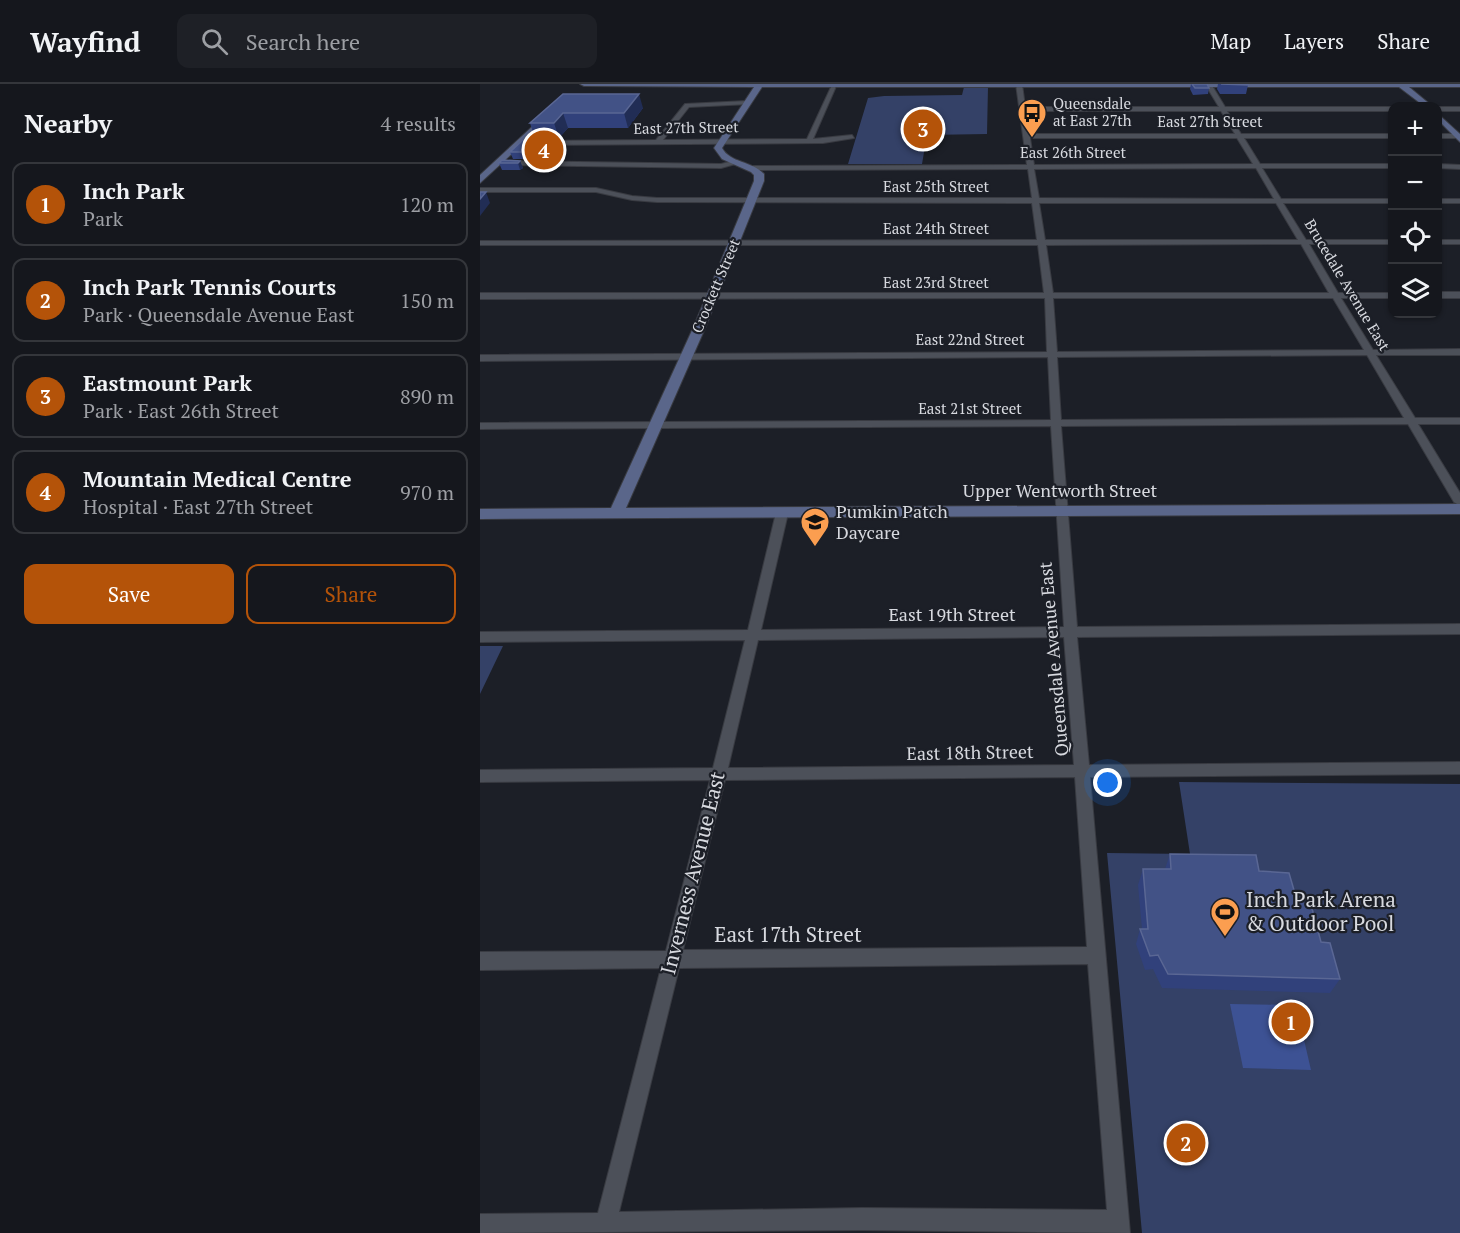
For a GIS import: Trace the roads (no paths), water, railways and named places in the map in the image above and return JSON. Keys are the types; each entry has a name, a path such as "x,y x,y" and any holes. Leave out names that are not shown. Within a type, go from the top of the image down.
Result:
{"main road":[{"path":"576,91 584,84 1460,85"},
{"path":"1406,84 1423,102"},
{"path":"753,168 719,153 718,147 759,85"},
{"path":"480,180 555,110"},
{"path":"1442,121 1459,137"},
{"name":"Crockett Street","path":"615,513 686,357 734,243 760,176 753,168"},
{"name":"Upper Wentworth Street","path":"480,514 1460,509"}],"street":[{"path":"809,141 835,85"},
{"name":"Queensdale Avenue East","path":"1020,85 1049,296 1061,511 1118,1227"},
{"name":"Brucedale Avenue East","path":"1208,85 1460,502"},
{"path":"658,142 687,105 747,103"},
{"path":"1023,109 1388,109"},
{"path":"1442,109 1460,109"},
{"name":"East 27th Street","path":"1027,136 1388,136"},
{"path":"1442,136 1459,137"},
{"name":"East 27th Street","path":"520,143 809,141 852,137"},
{"path":"498,163 721,166 737,162"},
{"name":"East 26th Street","path":"753,168 1388,166"},
{"path":"1442,166 1460,166"},
{"name":"East 25th Street","path":"480,190 596,190 651,200 1388,201"},
{"path":"1442,201 1460,201"},
{"name":"East 24th Street","path":"480,243 1388,242"},
{"path":"1442,242 1460,242"},
{"name":"East 23rd Street","path":"480,296 1388,295"},
{"path":"1442,295 1460,295"},
{"name":"East 22nd Street","path":"480,358 1460,352"},
{"name":"East 21st Street","path":"480,426 1460,421"},
{"name":"Inverness Avenue East","path":"604,1228 754,634 782,513"},
{"name":"East 19th Street","path":"480,637 1460,629"},
{"name":"East 18th Street","path":"480,776 1460,768"},
{"name":"East 17th Street","path":"480,961 1096,955"},
{"path":"480,1225 604,1228 1118,1227"}],"place":[{"name":"Eastmount Park","path":"923,129"},
{"name":"Queensdale at East 27th","path":"1032,138"},
{"name":"Mountain Medical Centre","path":"544,150"},
{"name":"Pumkin Patch Daycare","path":"815,548"},
{"name":"Inch Park Arena & Outdoor Pool","path":"1225,938"},
{"name":"Inch Park","path":"1291,1022"},
{"name":"Inch Park Tennis Courts","path":"1186,1143"}]}
